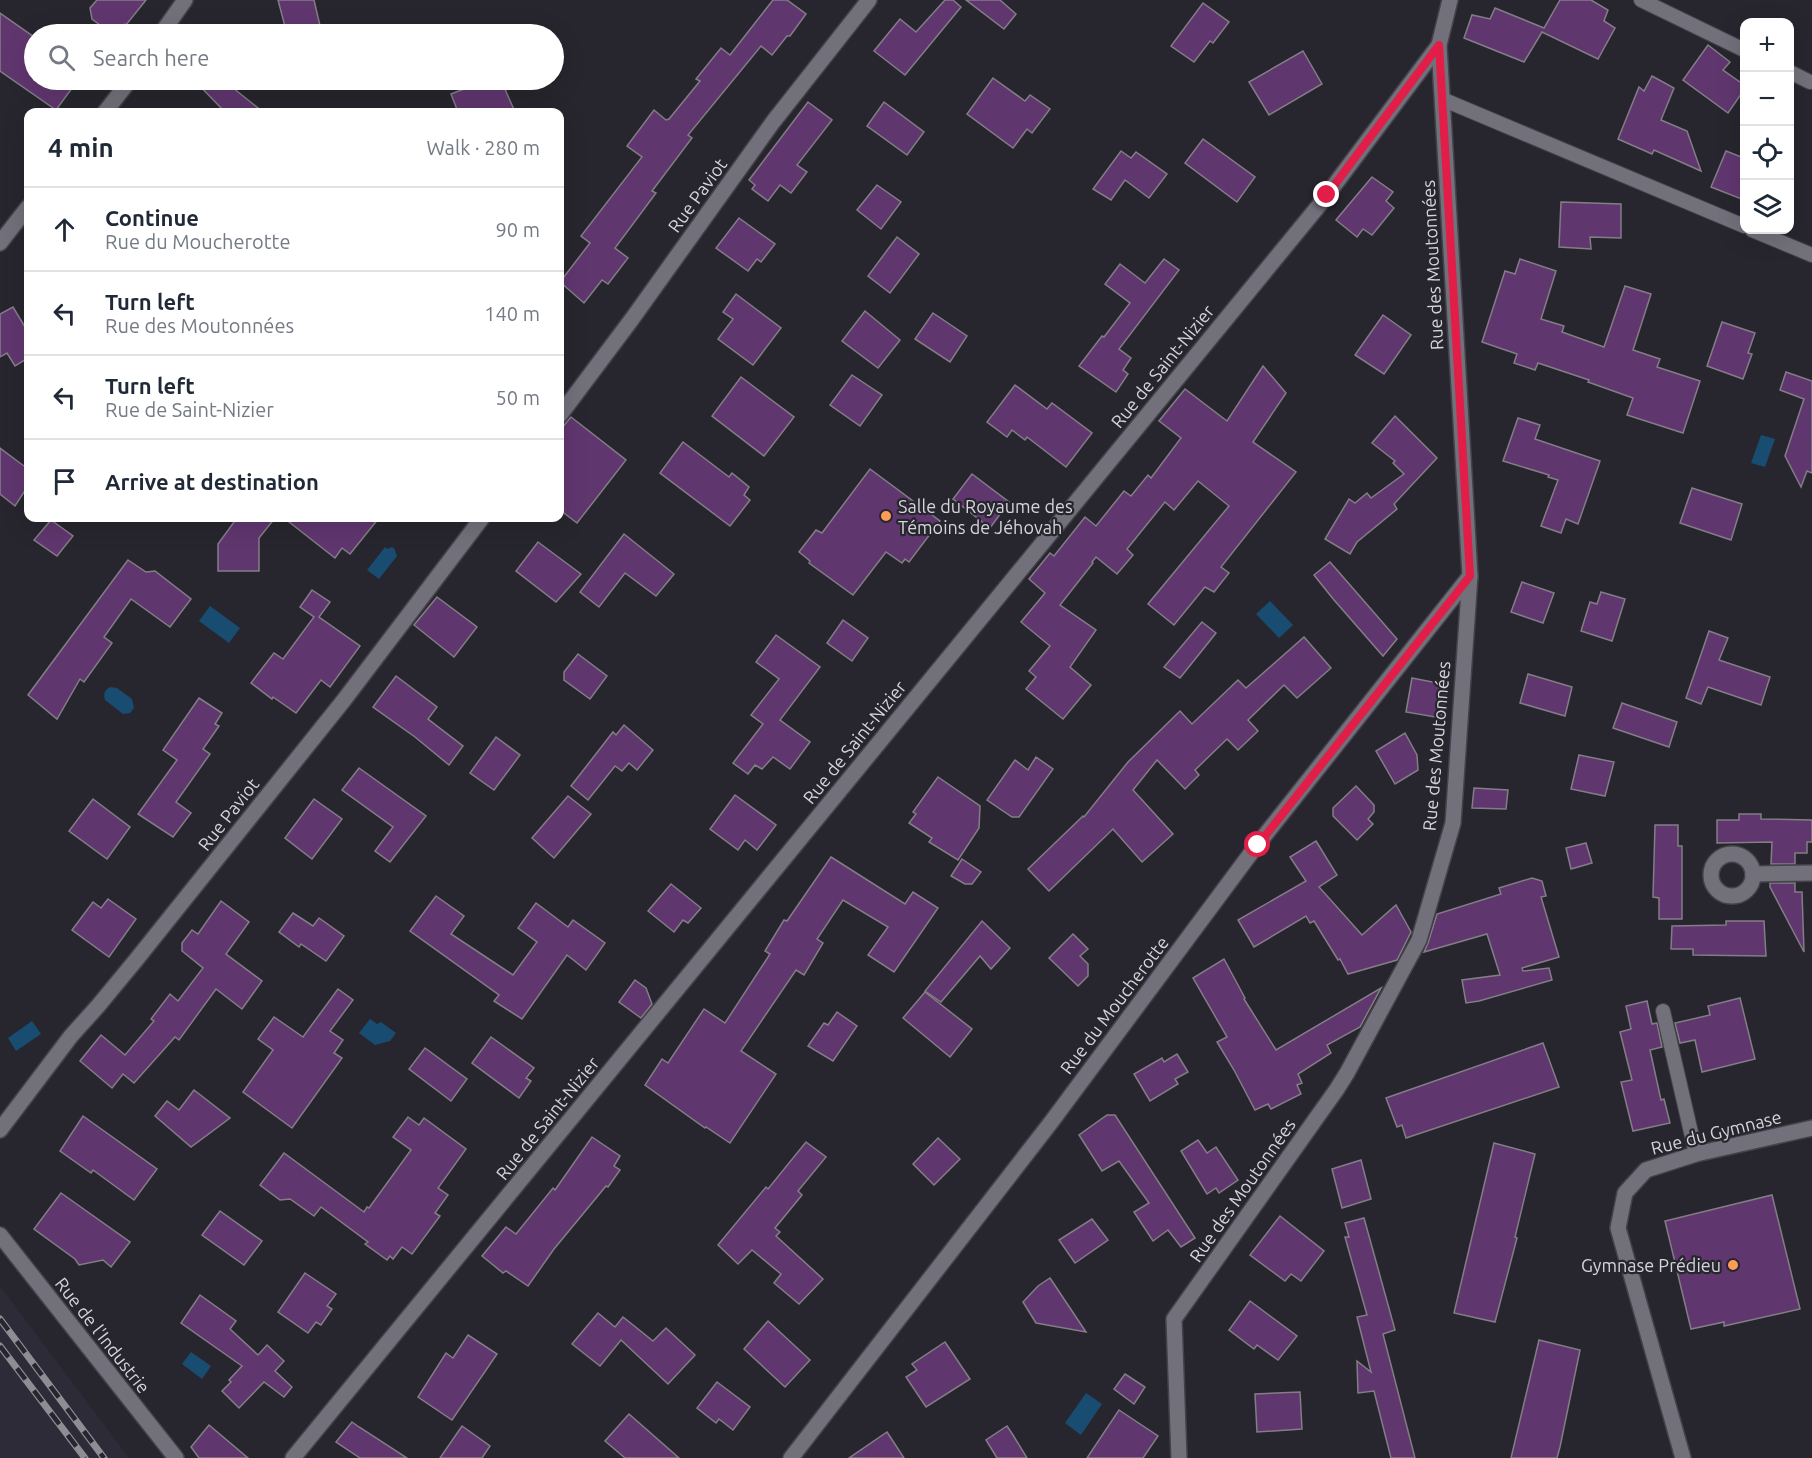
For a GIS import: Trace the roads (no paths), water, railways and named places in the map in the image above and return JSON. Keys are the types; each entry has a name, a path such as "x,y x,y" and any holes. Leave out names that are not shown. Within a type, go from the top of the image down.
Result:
{"street":[{"path":"168,24 185,0"},
{"name":"Rue Paviot","path":"564,410 632,319 772,122 869,0"},
{"name":"Rue des Moutonnées","path":"1179,1458 1174,1319 1337,1089 1419,940 1453,823 1470,576 1439,45 1450,0"},
{"name":"Rue de Saint-Nizier","path":"293,1458 1321,203 1439,45"},
{"path":"108,108 122,90"},
{"path":"0,243 24,212"},
{"name":"Rue Paviot","path":"0,1130 71,1036 143,951 332,715 479,522"},
{"name":"Rue du Moucherotte","path":"791,1458 1052,1121 1258,845 1470,576"},
{"path":"1753,874 1812,873"},
{"name":"Rue du Gymnase","path":"1683,1458 1618,1228 1625,1193 1646,1170 1696,1154 1812,1128"},
{"name":"Rue de l'Industrie","path":"0,1235 176,1458"}],"lane":[{"path":"1641,0 1740,48"},
{"path":"1794,74 1810,82"},
{"path":"1442,99 1740,224"},
{"path":"1762,234 1812,255"},
{"path":"1663,1011 1696,1154"}],"water":[{"path":"1761,435 1775,439 1765,467 1751,463"},
{"path":"385,547 394,548 397,556 379,579 367,570"},
{"path":"1270,601 1293,625 1279,638 1256,614"},
{"path":"210,606 240,628 229,643 199,621"},
{"path":"111,687 117,688 132,699 134,708 130,713 123,714 105,700 105,692"},
{"path":"370,1019 377,1024 381,1022 396,1033 390,1041 375,1045 359,1033"},
{"path":"32,1021 41,1034 16,1051 8,1038"},
{"path":"191,1352 211,1366 202,1379 182,1364"},
{"path":"1086,1393 1102,1404 1081,1435 1065,1423"}],"railway":[{"path":"0,1319 104,1458"},
{"path":"0,1346 85,1458"}],"place":[{"name":"Salle du Royaume des Témoins de Jéhovah","path":"886,516"},
{"name":"Gymnase Prédieu","path":"1733,1265"}]}
